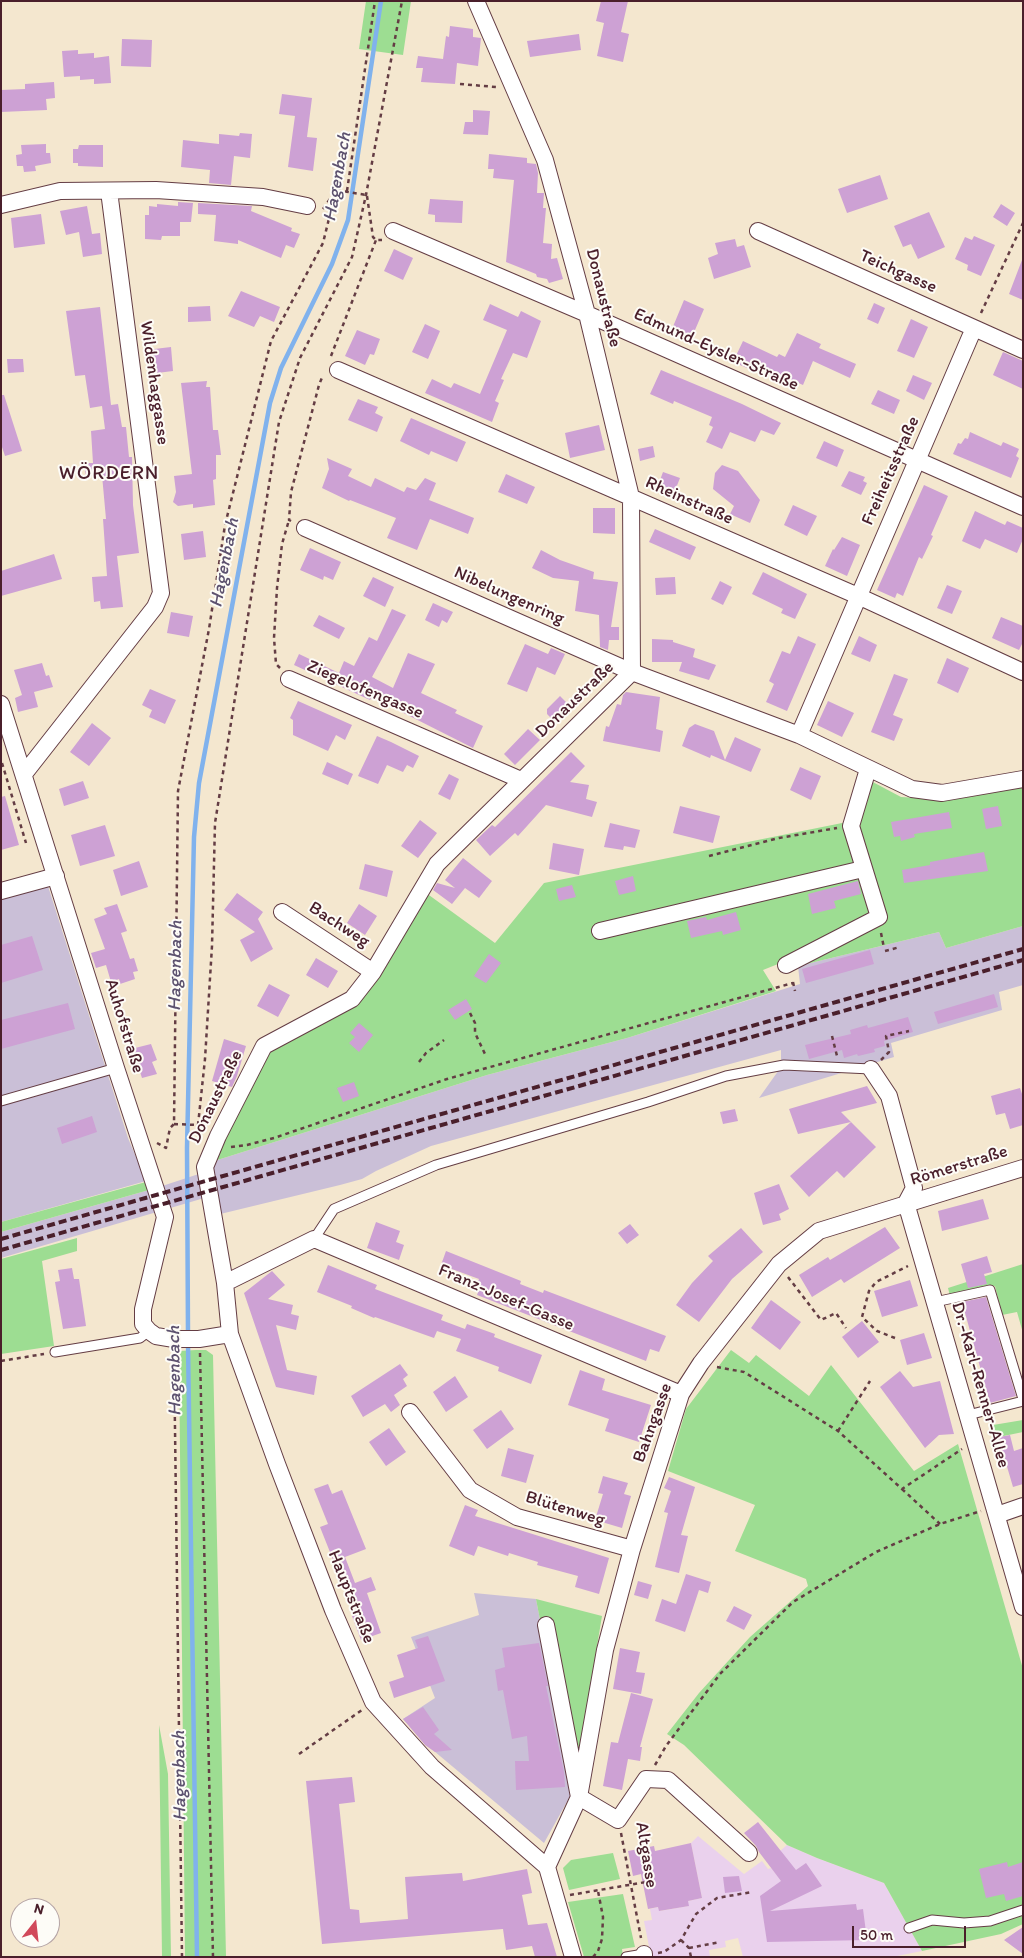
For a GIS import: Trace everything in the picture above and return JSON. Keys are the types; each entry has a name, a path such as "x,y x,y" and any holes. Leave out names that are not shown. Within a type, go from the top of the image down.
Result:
{"street":[{"name":"Donaustraße","path":"225,1284 205,1167 218,1136 264,1046 352,1000 373,972 437,864 632,672 631,497 587,314 546,160 476,1"},
{"path":"1,204 60,191 156,190 263,198 307,206"},
{"name":"Wildenhaggasse","path":"24,774 155,607 161,593 109,191"},
{"name":"Teichgasse","path":"758,230 1023,350"},
{"name":"Edmund-Eysler-Straße","path":"393,231 587,314 1023,507"},
{"name":"Freiheitsstraße","path":"799,735 974,328"},
{"name":"Rheinstraße","path":"338,370 858,596 1023,672"},
{"name":"Nibelungenring","path":"305,528 632,672 799,735 912,789 942,793 1023,779"},
{"name":"Ziegelofengasse","path":"289,679 521,780"},
{"name":"Auhofstraße","path":"1,704 165,1217 143,1308 143,1324 149,1331"},
{"path":"786,964 879,916 851,826 868,769"},
{"path":"600,931 863,869"},
{"path":"1,891 56,876"},
{"name":"Bachweg","path":"282,912 373,972"},
{"path":"871,1069 889,1096 914,1188 906,1203"},
{"name":"Römerstraße","path":"906,1203 1023,1168"},
{"name":"Dr.-Karl-Renner-Allee","path":"906,1203 1023,1607"},
{"name":"Bahngasse","path":"548,1867 579,1797 605,1650 632,1549 682,1394 701,1363 779,1264 819,1231 906,1203"},
{"path":"225,1284 314,1239"},
{"name":"Franz-Josef-Gasse","path":"314,1239 682,1394"},
{"name":"Hauptstraße","path":"225,1284 230,1334 326,1592 373,1702 432,1767 548,1867"},
{"path":"149,1331 156,1336 176,1339 198,1339 230,1334"},
{"name":"Blütenweg","path":"410,1412 470,1490 517,1517 632,1549"},
{"path":"995,1511 1023,1506"},
{"path":"546,1625 579,1797 618,1820"},
{"path":"646,1779 668,1780 749,1853"},
{"name":"Altgasse","path":"618,1820 646,1779"},
{"path":"548,1867 573,1957"}],"lane":[{"path":"314,1239 334,1210 436,1165 648,1102 726,1076 784,1065 840,1066 871,1069"},
{"path":"1,1101 116,1068"},
{"path":"935,1302 990,1290 1023,1400 968,1415"},
{"path":"55,1352 140,1338 149,1331"},
{"path":"909,1928 932,1920 964,1924 990,1921 1023,1910"},
{"path":"626,1957 644,1956"}],"path":[{"path":"347,191 375,1"},
{"path":"174,1124 198,1125 205,1059 212,946 215,823 279,422 300,358 352,257 366,194 402,1"},
{"path":"460,84 515,89"},
{"path":"336,190 366,194"},
{"path":"307,206 318,215 336,190"},
{"path":"141,1143 147,1139 166,1148 170,1128 174,1124 178,791 225,525 270,341 323,243 336,190"},
{"path":"366,194 373,237 376,240"},
{"path":"974,328 1023,223"},
{"path":"376,240 380,241 393,231"},
{"path":"335,347 376,240"},
{"path":"305,528 289,520 291,492 318,385 324,373 338,370"},
{"name":"Ziegelofengasse","path":"289,520 282,544 274,638 276,664 289,679"},
{"path":"1,762 26,843"},
{"path":"709,856 779,838 851,826"},
{"path":"885,951 900,947"},
{"path":"218,1136 225,1147 247,1146 447,1079 793,983"},
{"path":"470,1013 475,1023 475,1033 485,1054"},
{"path":"871,1069 889,1052 886,1036 909,1031"},
{"path":"832,1036 836,1052"},
{"path":"418,1062 426,1053 444,1040"},
{"path":"895,1338 877,1331 862,1317 869,1291 876,1282 923,1259"},
{"path":"779,1264 821,1320 836,1313 846,1328"},
{"path":"176,1339 182,1957"},
{"path":"198,1339 213,1957"},
{"path":"1,1361 55,1352"},
{"path":"701,1363 744,1372 838,1431 940,1524"},
{"path":"838,1431 870,1381"},
{"path":"902,1489 976,1440"},
{"path":"646,1779 666,1746 720,1674 793,1602 876,1552 940,1524 995,1511"},
{"path":"299,1754 373,1702"},
{"name":"Altgasse","path":"618,1820 644,1956"},
{"path":"556,1898 652,1881"},
{"path":"593,1957 598,1951 602,1939 603,1917 598,1891"},
{"path":"644,1956 664,1952 681,1940 696,1914 717,1898 752,1892"},
{"path":"681,1940 689,1948 691,1957"},
{"path":"689,1948 720,1942"}],"shaded area":[{"path":"48,886 128,1138 146,1181 1,1222 1,899"},
{"path":"1023,926 1023,985 999,992 1002,1010 891,1043 894,1057 759,1098 781,1067 781,1050 431,1146 362,1179 340,1185 212,1216 211,1196 1,1258 1,1232 156,1188 211,1170 211,1162 487,1075 627,1038 800,984 798,966 939,932 946,948"},
{"path":"474,1593 536,1599 573,1791 544,1843 428,1746 403,1719 435,1698 411,1637 479,1615"},
{"path":"698,1836 744,1874 762,1861 768,1869 771,1868 777,1875 780,1851 787,1845 884,1883 922,1951 892,1957 743,1957 738,1938 725,1941 726,1947 709,1950 710,1957 651,1957 644,1921 652,1920 650,1909 658,1907 660,1911 688,1906 688,1901 702,1898 691,1843"}],"green space":[{"path":"366,1 411,1 403,55 359,49"},
{"path":"869,780 901,797 936,799 1023,785 1023,926 946,948 939,932 798,966 793,958 763,970 776,991 627,1038 487,1075 211,1162 264,1046 352,999 422,890 495,943 544,883 852,821"},
{"path":"153,1180 156,1188 1,1232 1,1222"},
{"path":"77,1238 77,1251 42,1261 54,1346 1,1354 1,1259"},
{"path":"1023,1264 1023,1333 1017,1312 1002,1315 995,1286 950,1296 948,1288"},
{"path":"206,1350 213,1355 226,1957 185,1957 179,1351"},
{"path":"731,1350 749,1363 756,1355 809,1396 831,1365 914,1471 958,1444 1023,1669 1023,1924 1001,1934 922,1951 884,1883 787,1845 684,1745 667,1734 699,1693 750,1637 808,1586 806,1579 735,1551 755,1505 668,1471 686,1409"},
{"path":"1023,1420 1023,1432 994,1438 993,1425"},
{"path":"536,1599 602,1616 573,1791"},
{"path":"159,1725 168,1774 171,1957 162,1957"},
{"path":"613,1853 620,1879 569,1890 563,1868 571,1860"},
{"path":"623,1894 635,1947 622,1949 623,1957 584,1957 568,1902"}],"building":[{"path":"601,1 628,1 621,32 629,34 623,62 597,56 604,23 596,21"},
{"path":"450,26 473,29 473,37 481,38 478,66 457,63 455,84 421,82 423,68 416,68 418,56 443,59 446,36 449,37"},
{"path":"579,34 581,50 530,57 527,41"},
{"path":"122,39 152,40 151,67 121,66"},
{"path":"78,50 78,54 94,53 94,58 109,56 111,83 94,84 94,79 80,80 80,76 64,77 62,51"},
{"path":"54,82 55,98 46,99 47,110 1,112 1,90 25,89 25,84"},
{"path":"282,94 312,98 307,137 317,138 313,171 288,167 295,116 279,114"},
{"path":"473,110 490,111 488,135 463,134 465,122 473,122"},
{"path":"240,133 252,134 250,158 234,156 231,185 209,183 210,170 181,167 183,140 219,144 219,134 239,136"},
{"path":"46,144 46,153 50,153 51,163 35,166 36,171 24,172 23,166 17,166 16,155 22,154 21,145"},
{"path":"79,145 103,145 103,167 78,166 78,163 73,163 73,149 78,149"},
{"path":"489,154 527,158 527,163 536,164 538,173 537,193 544,193 543,208 546,208 543,243 552,244 551,259 557,258 563,279 549,283 547,279 537,277 536,274 506,262 514,180 493,178 494,169 488,169"},
{"path":"880,175 888,199 847,213 838,189"},
{"path":"430,199 463,201 462,223 435,222 435,215 428,214"},
{"path":"178,202 193,203 191,222 180,222 180,236 162,236 161,240 145,239 145,215 149,215 149,206 157,207 157,204 178,206"},
{"path":"198,203 252,206 251,211 292,228 291,231 300,234 294,248 286,245 281,258 238,240 238,244 214,241 216,215 198,214"},
{"path":"1001,204 1015,213 1007,226 993,217"},
{"path":"87,206 92,234 100,233 102,254 83,257 79,232 66,235 60,211"},
{"path":"929,212 945,247 918,259 911,244 903,247 894,226"},
{"path":"41,214 45,244 14,248 11,218"},
{"path":"974,236 995,245 981,276 967,270 968,265 955,259 965,237 972,240"},
{"path":"735,239 737,247 744,245 751,267 714,279 708,258 718,254 715,243"},
{"path":"394,249 413,258 403,280 384,271"},
{"path":"1023,260 1023,300 1009,294"},
{"path":"241,291 280,307 274,322 260,316 254,327 228,316"},
{"path":"684,300 704,309 692,337 672,329"},
{"path":"874,303 885,308 878,324 867,319"},
{"path":"490,304 518,317 521,311 541,321 527,358 513,353 501,379 504,380 495,401 499,403 492,422 425,393 432,379 451,388 454,383 480,394 507,330 483,320"},
{"path":"210,306 211,321 188,322 188,307"},
{"path":"100,307 111,405 118,404 122,427 126,427 129,457 132,457 133,505 139,553 117,556 123,607 101,609 100,601 94,602 92,577 107,576 103,519 106,519 102,475 86,476 84,463 93,463 91,431 105,429 102,406 90,408 85,375 75,376 66,311"},
{"path":"911,319 928,327 914,358 897,351"},
{"path":"425,324 440,331 428,359 412,352"},
{"path":"357,330 380,339 374,355 370,354 365,365 345,356"},
{"path":"797,333 821,344 819,348 856,364 850,378 813,361 803,385 757,365 754,371 733,362 743,341 777,357 779,354 785,357"},
{"path":"171,347 173,371 149,374 146,350"},
{"path":"1003,352 1023,361 1023,389 993,375"},
{"path":"7,359 23,359 24,372 8,373"},
{"path":"661,370 742,404 781,423 774,435 761,430 755,442 730,432 722,449 706,442 713,427 709,425 712,417 674,401 673,404 650,394"},
{"path":"913,375 932,383 924,400 906,391"},
{"path":"207,381 206,387 210,387 213,430 218,430 221,455 216,455 216,479 213,480 215,505 193,508 193,504 178,506 173,502 176,492 174,476 192,474 181,383"},
{"path":"878,390 900,400 894,414 871,404"},
{"path":"1,395 4,395 22,451 5,456 1,444"},
{"path":"358,399 378,407 375,413 383,417 377,432 348,420"},
{"path":"411,418 466,442 457,462 431,451 429,455 400,441"},
{"path":"599,425 605,450 570,458 565,433"},
{"path":"970,432 1001,446 1003,442 1019,449 1016,456 1019,458 1011,478 953,454 958,443 961,444 965,438 968,439"},
{"path":"824,441 844,450 837,467 816,458"},
{"path":"653,446 655,457 640,461 638,449"},
{"path":"327,458 352,469 348,476 371,487 375,478 404,492 407,487 416,490 425,478 436,483 429,500 474,518 468,534 430,519 417,550 387,538 396,518 349,501 322,488 329,469"},
{"path":"722,465 738,471 760,500 750,523 730,514 734,506 713,489 715,473"},
{"path":"849,471 865,477 863,481 867,483 861,495 841,486"},
{"path":"663,472 680,478 672,498 656,491"},
{"path":"506,474 535,487 527,504 498,492"},
{"path":"924,485 948,496 931,535 933,536 922,559 919,557 903,596 897,593 895,598 877,590"},
{"path":"793,505 817,516 807,536 784,525"},
{"path":"593,508 615,508 615,534 593,533"},
{"path":"975,511 1005,525 1007,521 1023,528 1023,539 1017,553 985,539 980,549 962,541"},
{"path":"655,529 696,547 690,560 649,542"},
{"path":"203,531 206,557 184,560 181,534"},
{"path":"842,537 860,545 847,576 825,566 833,549"},
{"path":"310,548 341,562 333,580 324,576 323,580 300,570"},
{"path":"541,550 560,560 594,572 593,579 618,582 611,627 619,627 619,640 609,640 608,650 600,647 599,615 575,611 579,581 553,578 532,568"},
{"path":"54,554 62,579 1,596 1,571"},
{"path":"763,572 807,594 795,619 781,613 783,609 752,594"},
{"path":"373,577 394,587 385,607 363,596"},
{"path":"675,577 676,594 656,595 655,578"},
{"path":"720,581 732,587 723,605 711,599"},
{"path":"947,585 962,591 952,614 937,608"},
{"path":"433,603 453,612 447,623 442,620 439,627 425,620"},
{"path":"392,609 406,615 372,677 393,688 408,653 435,664 421,693 457,710 455,713 483,726 473,748 372,697 370,700 294,665 299,654 339,673 344,661 354,666 369,637 377,641"},
{"path":"171,612 193,616 189,637 167,633"},
{"path":"319,615 345,628 339,639 313,626"},
{"path":"1001,617 1023,626 1023,642 1019,650 992,638"},
{"path":"798,636 816,644 787,711 766,702 774,684 769,681 782,651 790,654"},
{"path":"859,636 877,645 870,662 851,654"},
{"path":"652,639 673,640 673,642 695,649 693,657 716,665 709,680 679,671 682,662 652,662"},
{"path":"525,644 548,654 551,648 565,654 555,675 537,667 527,692 507,684"},
{"path":"947,658 969,668 958,693 937,683"},
{"path":"42,663 46,676 49,675 53,687 34,692 38,707 18,712 15,698 22,695 14,670"},
{"path":"894,674 908,679 893,715 903,719 894,741 871,732"},
{"path":"150,689 176,700 165,724 149,717 152,710 142,705"},
{"path":"626,692 660,697 656,729 663,731 660,752 603,741 606,726 609,727 617,704 621,705 623,695"},
{"path":"560,696 572,708 557,724 547,714 547,709"},
{"path":"298,701 352,725 345,740 336,735 328,751 293,735 293,720 290,718"},
{"path":"828,701 854,713 842,737 817,725"},
{"path":"92,723 111,738 89,766 70,752"},
{"path":"695,724 714,731 725,760 735,737 761,749 751,772 711,755 710,758 682,746 689,728"},
{"path":"528,729 540,740 515,765 504,754"},
{"path":"377,736 419,756 413,768 407,765 403,772 387,765 378,784 358,776"},
{"path":"571,752 585,766 570,782 589,785 586,799 597,802 592,817 546,805 518,836 515,833 490,856 476,840 492,825 495,827"},
{"path":"327,762 353,774 348,785 322,774"},
{"path":"800,767 821,776 811,800 790,790"},
{"path":"449,774 459,779 450,800 438,794"},
{"path":"83,781 89,798 64,806 59,789"},
{"path":"5,796 19,845 1,850 1,797"},
{"path":"680,806 720,816 713,843 673,833"},
{"path":"998,806 1002,826 986,829 982,809"},
{"path":"949,812 952,828 914,834 915,837 901,841 900,836 894,837 891,822"},
{"path":"420,820 437,833 418,858 401,846"},
{"path":"610,823 640,830 635,848 624,846 623,850 604,847"},
{"path":"105,825 115,856 80,866 71,835"},
{"path":"553,843 584,849 579,875 549,869"},
{"path":"984,852 988,871 904,883 902,870 930,865 930,862"},
{"path":"463,858 492,881 479,898 465,888 452,904 433,890 437,883 455,888 445,880"},
{"path":"139,861 148,887 121,896 113,870"},
{"path":"365,864 393,871 387,897 359,889"},
{"path":"633,876 636,891 619,895 615,881"},
{"path":"858,881 861,894 834,901 836,908 812,914 808,894"},
{"path":"572,885 576,897 559,901 556,889"},
{"path":"237,893 263,912 258,919 273,949 251,962 240,940 255,932 224,910"},
{"path":"117,904 127,931 121,933 130,959 134,958 138,971 133,972 135,979 120,984 119,979 111,982 106,965 96,968 91,953 105,949 94,919 107,914 104,908"},
{"path":"359,904 377,916 365,935 347,923"},
{"path":"736,912 741,930 723,935 722,931 691,938 687,921 706,917 707,920"},
{"path":"32,936 43,970 1,983 1,945"},
{"path":"870,950 874,964 806,983 802,969"},
{"path":"489,954 501,963 486,983 474,976"},
{"path":"316,958 338,971 328,988 306,975"},
{"path":"269,984 290,995 278,1017 257,1006"},
{"path":"994,994 998,1007 938,1024 934,1012"},
{"path":"466,999 472,1009 455,1020 448,1010"},
{"path":"68,1003 75,1029 1,1049 1,1020"},
{"path":"908,1017 913,1032 884,1041 885,1046 874,1049 875,1052 844,1058 842,1050 809,1059 805,1045 851,1034 850,1030 867,1025 868,1028"},
{"path":"359,1023 373,1035 359,1052 349,1043 355,1037 350,1033"},
{"path":"224,1039 246,1046 232,1087 212,1081"},
{"path":"151,1044 157,1060 152,1062 157,1074 142,1078 138,1066 134,1066 131,1049"},
{"path":"354,1082 359,1096 343,1102 337,1088"},
{"path":"867,1086 877,1103 841,1112 851,1122 798,1134 789,1109"},
{"path":"1020,1088 1023,1097 1023,1125 1010,1129 1005,1113 996,1115 991,1096"},
{"path":"735,1109 738,1121 723,1124 720,1112"},
{"path":"92,1116 97,1132 62,1144 57,1128"},
{"path":"851,1122 876,1147 844,1178 837,1171 809,1197 790,1176"},
{"path":"779,1184 789,1209 779,1214 781,1220 763,1225 754,1193"},
{"path":"983,1199 989,1219 942,1231 938,1211"},
{"path":"376,1222 400,1231 396,1242 404,1245 399,1260 367,1248"},
{"path":"630,1224 639,1235 627,1244 618,1233"},
{"path":"885,1227 900,1248 844,1283 841,1279 812,1297 799,1275 828,1257 830,1260"},
{"path":"741,1228 763,1252 732,1279 699,1322 676,1305 692,1283 713,1261 708,1256"},
{"path":"446,1251 521,1281 520,1284 543,1293 544,1290 666,1336 659,1352 650,1349 646,1361 477,1295 480,1287 476,1285 479,1279 441,1265"},
{"path":"987,1256 992,1272 984,1274 987,1284 968,1288 961,1264"},
{"path":"328,1265 377,1285 375,1289 443,1315 441,1320 465,1329 467,1324 495,1334 494,1337 542,1355 531,1384 498,1371 499,1367 456,1351 461,1339 437,1331 434,1338 374,1318 351,1308 352,1306 317,1292"},
{"path":"72,1268 74,1279 79,1279 86,1326 63,1329 55,1282 60,1281 58,1270"},
{"path":"272,1271 285,1285 268,1299 293,1305 291,1314 299,1316 296,1330 276,1325 287,1370 317,1376 314,1395 276,1387 244,1293"},
{"path":"910,1280 918,1306 882,1317 874,1291"},
{"path":"986,1297 1016,1396 990,1403 962,1302"},
{"path":"771,1300 801,1322 780,1350 751,1328"},
{"path":"862,1321 879,1342 858,1358 842,1337"},
{"path":"924,1333 932,1358 907,1365 900,1340"},
{"path":"400,1364 408,1375 403,1379 407,1386 394,1395 400,1405 391,1412 385,1404 363,1417 351,1396"},
{"path":"580,1370 605,1379 602,1390 651,1405 639,1442 605,1431 609,1419 568,1405"},
{"path":"900,1371 913,1387 940,1381 954,1434 939,1435 925,1448 880,1387"},
{"path":"455,1376 468,1397 446,1412 433,1392"},
{"path":"501,1410 514,1429 487,1449 473,1430"},
{"path":"389,1428 406,1452 386,1466 369,1442"},
{"path":"1010,1435 1014,1451 1023,1448 1023,1484 1013,1487 1003,1453 997,1455 994,1438"},
{"path":"508,1448 534,1455 526,1483 501,1476"},
{"path":"603,1476 628,1483 624,1494 631,1496 622,1528 595,1520 603,1494 598,1493"},
{"path":"669,1477 695,1487 681,1535 688,1536 679,1573 655,1567 668,1513 664,1512 671,1491 664,1488"},
{"path":"328,1484 332,1494 342,1490 366,1549 345,1557 355,1583 371,1577 376,1590 367,1593 381,1633 361,1640 352,1616 355,1615 320,1527 328,1524 314,1489"},
{"path":"465,1505 478,1510 475,1516 609,1558 599,1594 575,1587 578,1576 537,1565 538,1562 509,1553 508,1556 478,1546 474,1556 449,1546"},
{"path":"686,1574 711,1582 708,1593 699,1590 685,1632 655,1621 662,1599 676,1604"},
{"path":"638,1581 652,1585 648,1599 634,1595"},
{"path":"734,1606 752,1615 744,1630 726,1621"},
{"path":"428,1636 445,1681 394,1698 389,1682 404,1677 397,1655 418,1648 415,1640"},
{"path":"539,1643 564,1772 565,1787 516,1790 515,1761 529,1761 527,1736 512,1739 503,1690 498,1691 495,1670 505,1667 502,1648"},
{"path":"620,1648 640,1652 636,1672 645,1673 641,1694 613,1689"},
{"path":"631,1693 653,1699 640,1747 642,1747 640,1761 628,1759 622,1790 603,1786 611,1742 618,1743"},
{"path":"423,1707 439,1730 434,1734 452,1750 435,1752 425,1745 403,1719"},
{"path":"352,1777 355,1802 339,1804 350,1909 359,1910 360,1923 408,1919 405,1877 462,1873 463,1881 527,1869 532,1893 522,1895 528,1925 547,1923 557,1957 535,1957 532,1946 506,1950 503,1929 322,1944 306,1781"},
{"path":"758,1822 796,1870 806,1863 822,1886 770,1911 856,1904 857,1910 863,1909 867,1940 767,1942 760,1896 781,1881 756,1846 744,1833"},
{"path":"691,1843 702,1898 688,1901 689,1906 659,1911 658,1907 648,1909 641,1874 633,1876 628,1851 654,1846 655,1851"},
{"path":"1007,1862 1008,1867 1023,1862 1023,1896 1006,1901 1004,1894 986,1898 979,1869"},
{"path":"739,1876 742,1891 725,1893 723,1877"},
{"path":"1023,1927 1023,1954 1004,1940"}],"waterway":[{"name":"Hagenbach","path":"188,1335 187,1148 194,837 199,783 270,403 281,368 332,264 348,220 381,1"},
{"name":"Hagenbach","path":"188,1343 197,1957"}],"railway":[{"path":"1,1239 1023,949"},
{"path":"1,1250 1023,960"}],"district":[{"name":"WÖRDERN","path":"109,474"}]}
